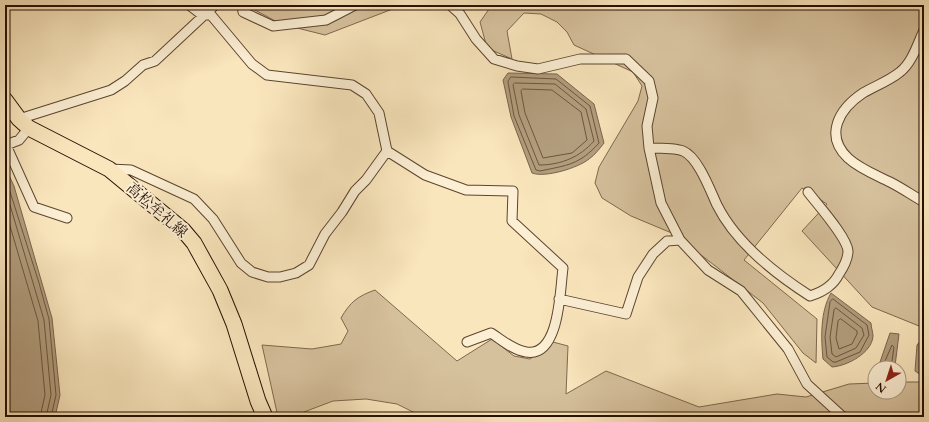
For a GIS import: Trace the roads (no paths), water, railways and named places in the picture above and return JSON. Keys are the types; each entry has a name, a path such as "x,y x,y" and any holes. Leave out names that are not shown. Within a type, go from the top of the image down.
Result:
{"main road":[{"name":"高松牟礼線","path":"5,100 24,124 109,169 183,230 194,243 220,290 234,324 258,401 265,417"}],"street":[{"path":"189,5 202,15 211,15 252,64 267,75 352,85 366,94 379,113 387,152 425,175 466,190 513,191 512,221 563,268 556,328 549,342 536,351 527,352 510,346 491,333 467,342"},
{"path":"67,218 34,207 6,145 19,140 24,124 111,90 143,66 155,61 180,39 202,15 215,5"},
{"path":"242,5 243,12 273,26 326,20 355,5"},
{"path":"450,5 460,14 476,39 494,58 517,66 538,68 580,59 626,59 649,81 653,98 646,126 649,148 661,203 680,240 708,270 741,291 788,348 807,384 843,417"},
{"path":"924,30 901,72 863,94 846,108 836,126 835,138 848,157 858,166 924,202"},
{"path":"649,148 683,151 695,161 723,218 746,245 792,284 810,296 819,293 834,283 844,267 848,250 841,234 808,192"},
{"path":"109,169 131,170 194,199 213,219 241,263 252,272 268,277 280,277 296,274 309,265 324,234 342,212 355,191 366,180 387,152"},
{"path":"559,299 626,314 638,277 653,254 667,241 680,240"}],"water":[{"path":"508,73 557,74 594,104 604,143 591,157 570,169 545,174 532,173 511,117 503,80"},
{"path":"5,167 14,186 52,318 60,395 55,417 5,417"},
{"path":"831,293 871,323 873,336 872,342 868,348 858,358 845,364 832,367 823,359 822,342 823,317 827,300"},
{"path":"890,333 899,334 896,360 881,360"},
{"path":"922,339 924,339 924,373 921,375 915,371 917,345"}]}
